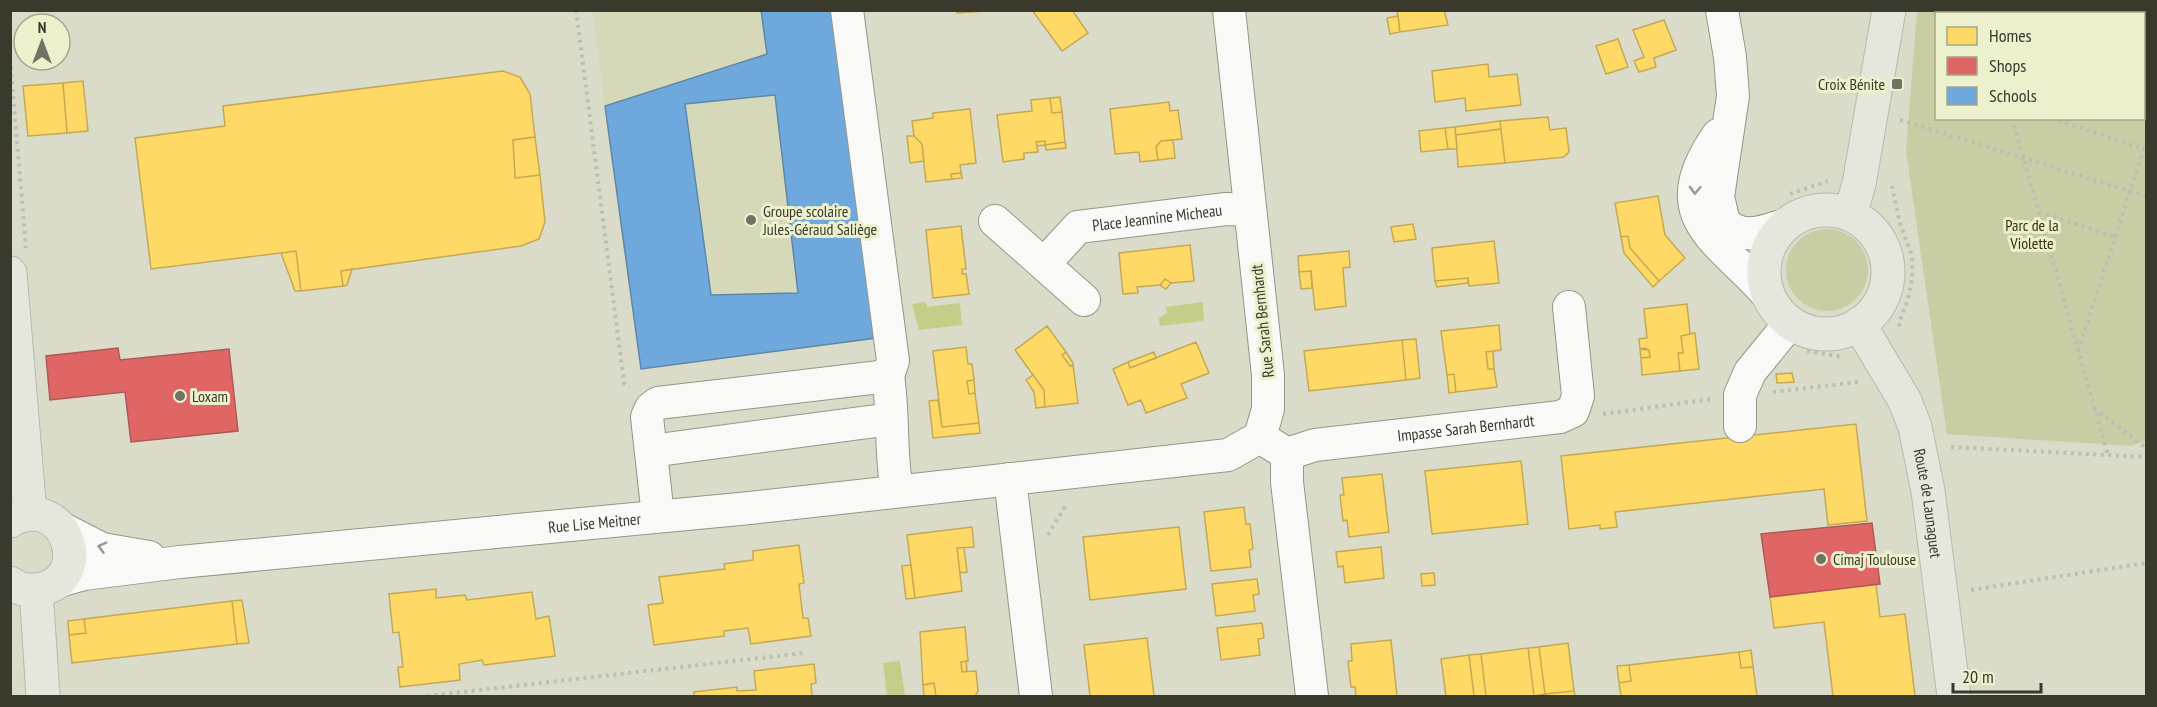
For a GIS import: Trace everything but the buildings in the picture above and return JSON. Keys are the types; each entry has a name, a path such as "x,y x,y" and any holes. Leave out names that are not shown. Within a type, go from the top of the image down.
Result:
{"main road":[{"path":"1850,214 1859,184 1889,10"},
{"path":"1832,210 1850,214 1872,230 1882,245 1887,262 1887,280 1882,297 1873,312 1859,324 1843,331 1825,334 1783,331 1777,310 1768,295 1764,262 1784,211 1832,210"},
{"path":"10,273 20,518 52,520 63,529 70,557 66,572 35,585 43,696"},
{"name":"Route de Launaguet","path":"1859,324 1905,400 1915,427 1928,491 1954,696"}],"street":[{"path":"847,10 893,360 888,376 892,402 891,419 897,491"},
{"name":"Rue Sarah Bernhardt","path":"1229,10 1268,375 1268,409 1260,437"},
{"path":"1722,10 1730,57 1733,96 1718,197 1724,222 1730,229 1743,234 1756,234 1784,211"},
{"path":"1729,119 1710,147 1696,174 1694,195 1697,214 1712,240 1744,268 1768,295"},
{"name":"Place Jeannine Micheau","path":"1044,264 1078,227 1226,209 1250,210"},
{"path":"995,221 1084,300"},
{"name":"Impasse Sarah Bernhardt","path":"1287,454 1315,446 1560,417 1573,411 1578,396 1569,307"},
{"path":"1740,426 1740,395 1750,372 1783,331"},
{"path":"658,516 647,417 651,408 658,404 712,395 731,396 888,376"},
{"path":"651,451 891,419"},
{"path":"1036,696 1010,479 1072,474 1228,455 1260,437 1287,454 1287,482 1312,696"},
{"name":"Rue Lise Meitner","path":"35,585 84,574 180,562 1010,479"},
{"name":"Rue Lise Meitner","path":"63,529 102,549 180,562"}],"path":[{"path":"576,10 624,383 651,408"},
{"path":"1899,120 2146,196"},
{"path":"2013,120 2108,455"},
{"path":"2057,120 2144,149"},
{"path":"2078,352 2146,141"},
{"path":"1784,211 1827,182 1834,174"},
{"path":"1891,181 1900,224 1912,256 1908,299 1899,323 1902,335"},
{"path":"2038,212 2115,237"},
{"path":"1783,331 1809,351 1851,361"},
{"path":"2094,408 2146,448"},
{"path":"1944,447 2146,457"},
{"path":"1045,541 1073,491 1072,474"},
{"path":"1968,591 2146,563"},
{"path":"427,696 804,653"}],"shaded area":[{"name":"Groupe scolaire Jules-Géraud Saliège","path":"592,11 853,11 898,335 641,369"},
{"path":"926,302 927,307 960,303 962,325 919,330 912,304"},
{"path":"1203,302 1204,321 1160,326 1159,318 1167,313 1166,307"},
{"path":"900,661 905,696 887,696 883,663"}],"green space":[{"name":"Parc de la Violette","path":"1917,11 2146,11 2146,441 2131,446 1947,434 1906,151"},
{"path":"1827,229 1843,232 1856,241 1865,254 1868,270 1865,286 1856,299 1843,308 1827,311 1811,308 1798,299 1789,286 1786,270 1789,254 1798,241 1811,232"}],"place":[{"name":"Croix Bénite","path":"1897,84"},
{"name":"Groupe scolaire Jules-Géraud Saliège","path":"751,220"},
{"name":"Loxam","path":"180,396"},
{"name":"Cimaj Toulouse","path":"1821,559"}]}
